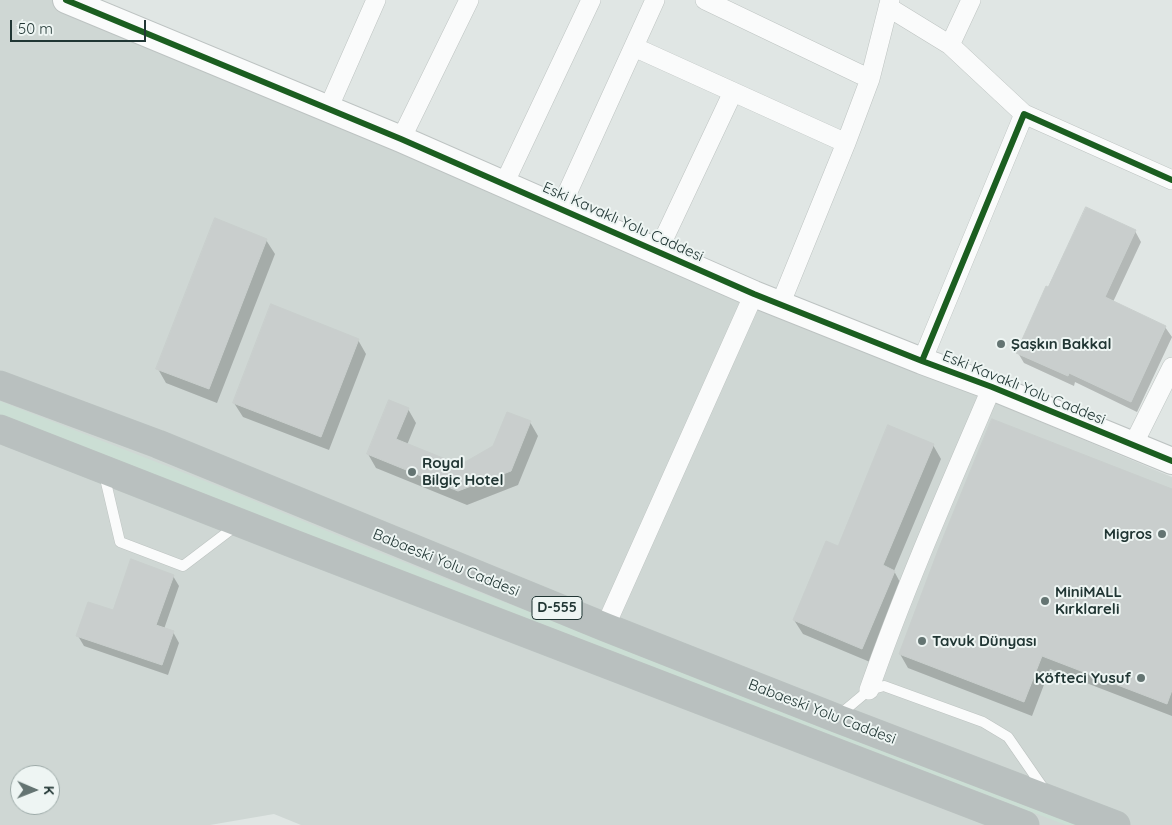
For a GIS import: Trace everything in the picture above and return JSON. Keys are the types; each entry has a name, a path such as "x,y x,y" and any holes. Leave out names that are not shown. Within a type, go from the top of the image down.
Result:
{"highway":[{"name":"Babaeski Yolu Caddesi","path":"0,385 158,444 605,627 1116,825"},
{"name":"D-555","path":"0,430 1025,825"}],"street":[{"name":"Eski Kavaklı Yolu Caddesi","path":"66,0 401,139 780,305 992,387 1172,461"},
{"path":"328,109 376,0"},
{"path":"401,139 469,0"},
{"path":"504,184 591,0"},
{"path":"560,209 655,0"},
{"path":"705,0 870,79"},
{"path":"950,45 971,0"},
{"path":"780,305 870,79 889,3 950,45 1024,114 1172,180"},
{"path":"634,47 846,143"},
{"path":"658,251 733,92"},
{"path":"922,361 1024,114"},
{"path":"605,627 754,294"},
{"path":"1133,445 1172,367"},
{"path":"869,690 883,649 930,533 992,387"}],"lane":[{"path":"103,469 120,542 183,566 240,523"},
{"path":"836,718 869,690 884,686 983,722 1008,737 1052,801"}],"shaded area":[{"path":"0,0 52,0 262,82 560,209 977,395 1172,477 1172,825 301,825 274,814 210,825 0,825"}],"green space":[{"path":"0,401 228,490 496,599 1094,825 1066,825 605,651 0,415"}],"building":[{"path":"1086,207 1136,230 1105,297 1166,326 1131,402 1069,373 1068,376 1016,353 1046,286 1048,287"},
{"path":"215,218 267,239 209,389 156,369"},
{"path":"271,304 359,339 321,437 233,403"},
{"path":"389,400 409,408 396,439 460,465 493,446 507,412 531,421 511,471 458,491 367,454"},
{"name":"MiniMALL Kırklareli","path":"992,419 1172,489 1172,690 1167,704 1042,656 1024,702 899,654 939,548"},
{"path":"888,425 934,444 883,565 895,571 862,649 793,620 826,541 838,546"},
{"path":"131,559 174,575 156,625 174,631 162,665 76,636 88,602 113,610"}],"cycle path":[{"path":"66,0 401,139 754,294 992,387 1172,461"},
{"path":"922,361 1024,114 1172,180"}],"place":[{"name":"Şaşkın Bakkal","path":"1001,344"},
{"name":"Royal Bilgiç Hotel","path":"412,472"},
{"name":"Migros","path":"1162,534"},
{"name":"MiniMALL Kırklareli","path":"1045,601"},
{"name":"Tavuk Dünyası","path":"922,641"},
{"name":"Köfteci Yusuf","path":"1141,678"}]}
